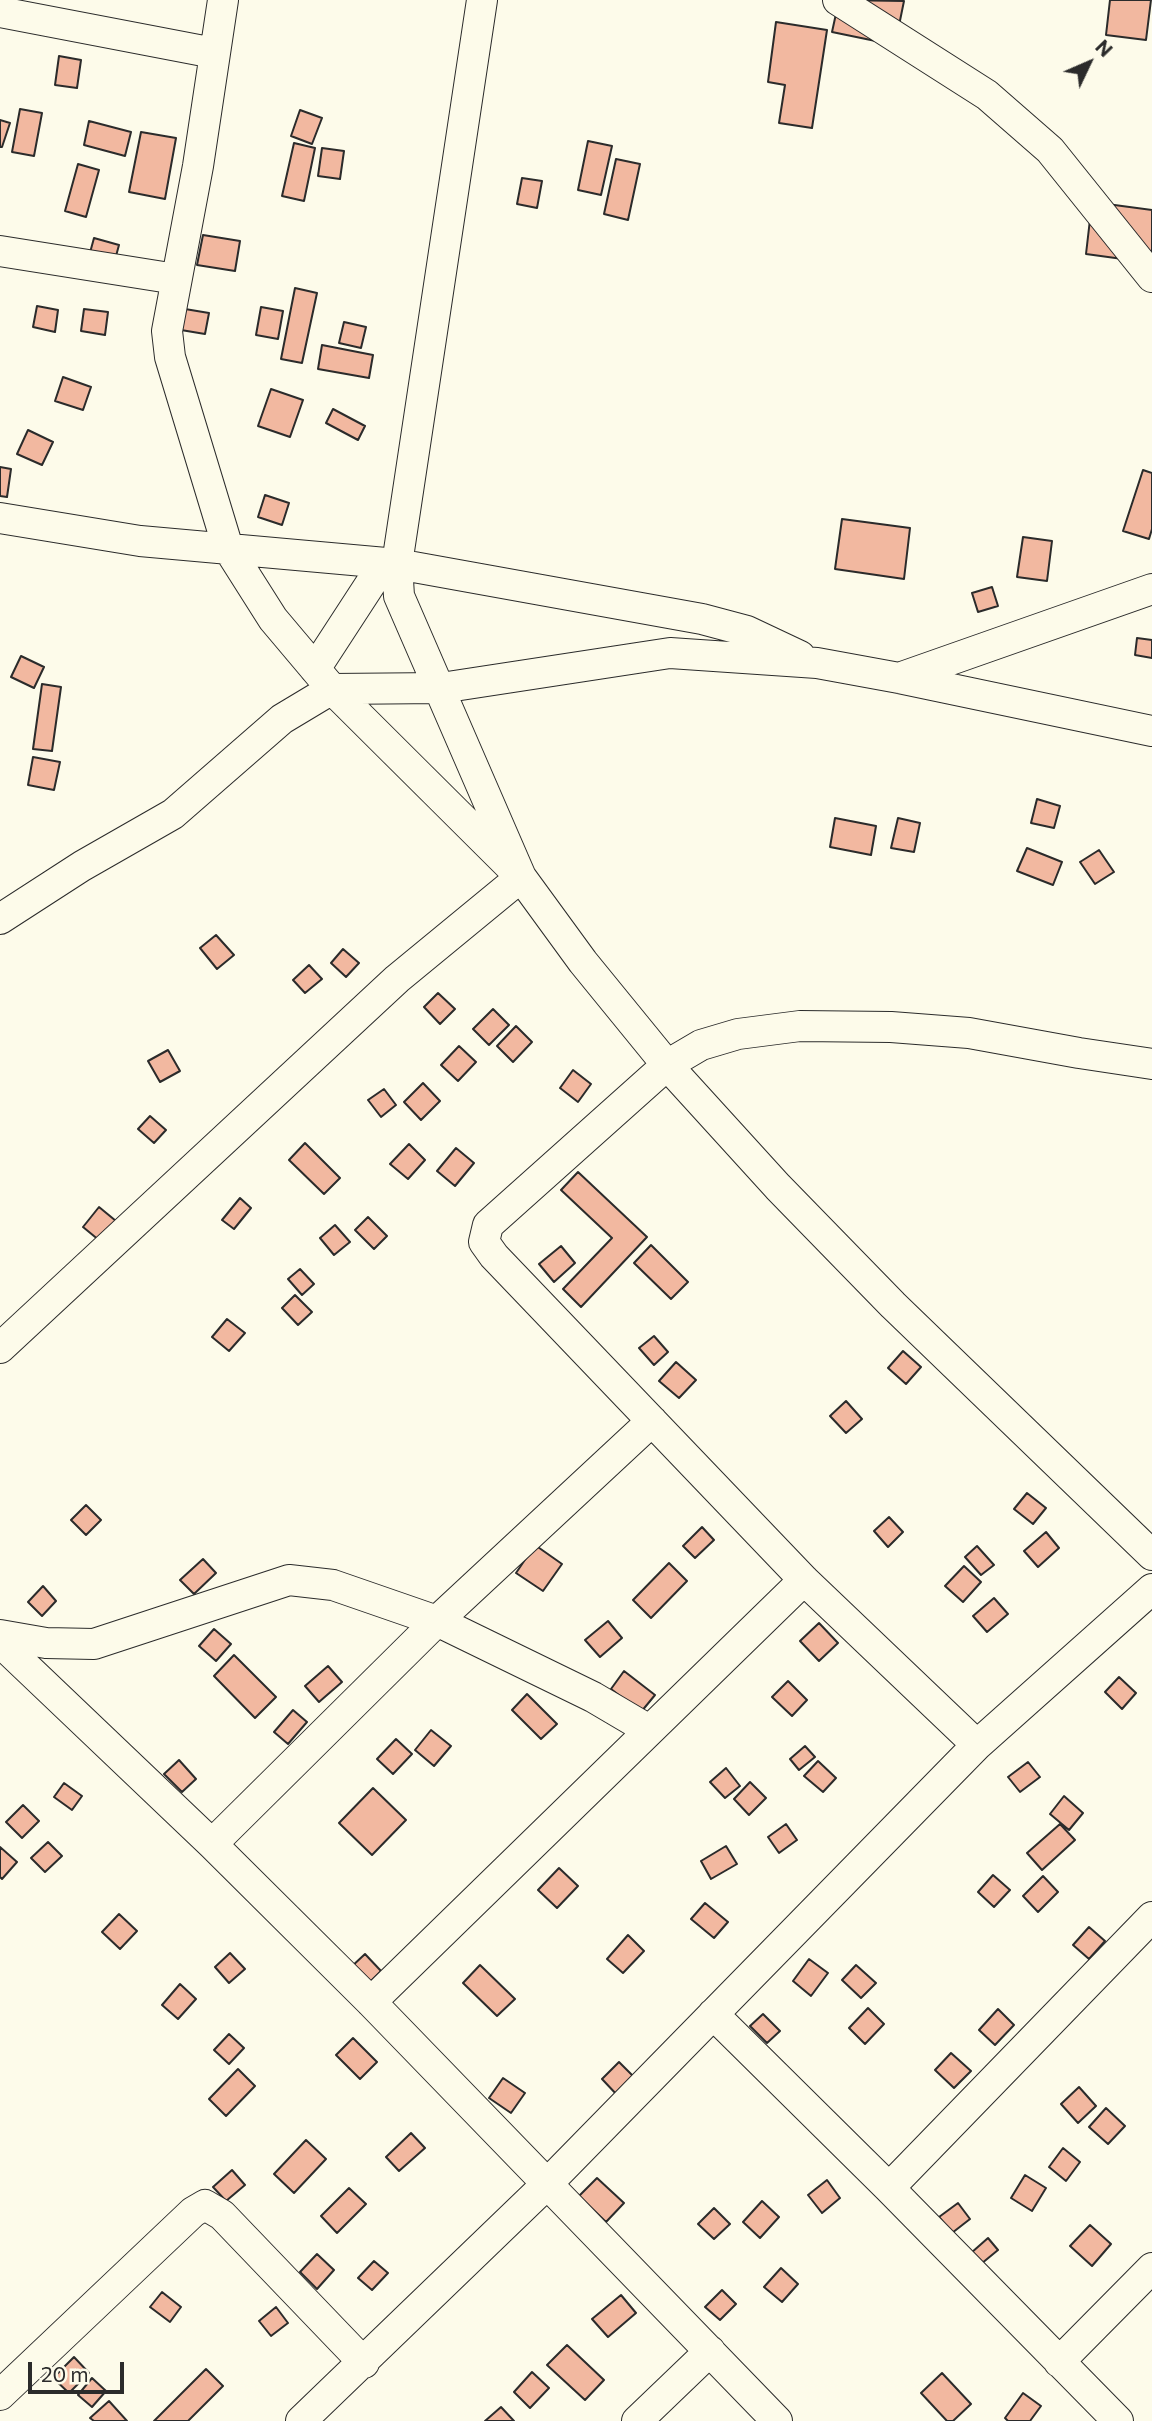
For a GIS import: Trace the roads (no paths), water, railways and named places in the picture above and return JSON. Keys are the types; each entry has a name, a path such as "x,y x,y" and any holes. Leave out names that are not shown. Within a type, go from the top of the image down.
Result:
{"street":[{"path":"223,0 198,166 167,331 170,357 228,548 273,619 323,679 521,877 583,962 667,1065 778,1187 883,1295 1152,1555"},
{"path":"0,919 82,866 173,814 282,719 323,679 391,564 482,0"},
{"path":"838,0 987,94 1050,150 1152,277"},
{"path":"0,12 214,53"},
{"path":"0,251 176,279"},
{"path":"0,518 140,541 391,564 702,618 747,631 817,663"},
{"path":"391,564 399,596 521,877"},
{"path":"899,678 1152,589"},
{"path":"323,679 441,688 670,653 817,663 1152,731"},
{"path":"0,1348 397,979 521,877"},
{"path":"977,1745 804,1580 494,1256 484,1241 488,1225 667,1065 701,1045 738,1034 800,1027 891,1027 970,1033 1152,1064"},
{"path":"212,1844 437,1621 652,1421"},
{"path":"0,1634 46,1643 94,1644 289,1580 333,1585 437,1621 593,1697 649,1730"},
{"path":"371,2002 804,1580"},
{"path":"301,2421 547,2184 977,1745 1152,1589"},
{"path":"0,1642 212,1844 371,2002 777,2421"},
{"path":"889,2188 1152,1917"},
{"path":"713,2014 1118,2421"},
{"path":"0,2395 193,2212 205,2205 222,2215 364,2363"},
{"path":"1059,2362 1152,2268"},
{"path":"637,2421 710,2351"}]}
